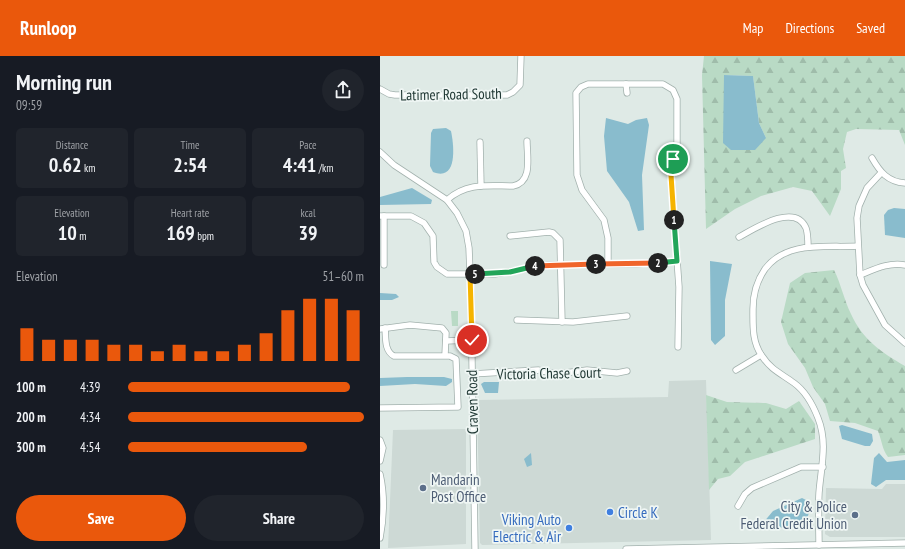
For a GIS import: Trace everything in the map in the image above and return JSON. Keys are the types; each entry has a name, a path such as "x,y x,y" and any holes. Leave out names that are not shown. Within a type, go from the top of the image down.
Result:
{"street":[{"name":"Latimer Road South","path":"382,91 395,95 508,94 517,89 521,81 521,56"},
{"path":"608,264 608,238 604,220 582,190 577,175 575,97 580,87 588,84 658,84 670,87 676,94 677,99 677,146 673,159 671,175 680,302 678,347"},
{"path":"626,84 627,93"},
{"path":"447,200 456,192 466,188 481,186 513,186 524,181 527,171 527,141"},
{"path":"480,142 481,186"},
{"name":"Craven Road","path":"380,152 394,165 447,200 457,213 466,231 470,274 472,340 475,549"},
{"path":"872,158 881,173 894,181 905,183"},
{"path":"881,173 867,188 859,206 857,218 860,275 863,285 885,325 905,343"},
{"path":"384,266 382,216 411,216 421,220 429,228 432,236 433,257 437,267 447,274 510,272 537,266 562,264 636,264 677,261"},
{"path":"739,237 762,225 789,216 796,217 805,226 808,247"},
{"path":"510,236 545,232 553,233 560,240 562,264 562,322"},
{"path":"823,546 819,493 823,467 823,437 818,418 808,398 793,382 775,372 761,355 754,335 753,302 755,289 762,274 777,257 796,249 808,247 858,246"},
{"path":"860,275 882,266 896,264 905,265"},
{"path":"517,320 562,322 627,316"},
{"path":"380,408 458,407 457,363 454,357 391,354 387,348 383,328 410,325 438,327 444,330 446,341 445,356"},
{"path":"446,341 472,340"},
{"path":"736,370 761,355"},
{"name":"Victoria Chase Court","path":"472,374 538,370 557,374 587,370 617,373 627,371"},
{"path":"380,440 383,448 380,461"},
{"path":"738,506 745,494 752,488 802,467 823,467"},
{"path":"380,474 384,520 380,538"},
{"path":"626,549 905,544"}],"shaded area":[{"path":"706,380 711,540 482,545 480,543 477,400 668,397 669,381"},
{"path":"466,429 466,544 388,548 393,430"},
{"path":"886,484 905,484 905,537 830,537 825,534 826,488 882,489"}],"green space":[{"path":"704,56 905,56 905,145 899,130 856,129 847,132 843,149 846,168 841,171 841,189 830,216 812,191 793,187 761,196 735,209 706,229 702,75","holes":["724,75 753,76 759,123 766,138 724,103"]},
{"path":"834,270 849,309 861,331 888,356 905,366 905,455 888,457 883,448 878,431 855,423 830,421 825,404 813,387 805,368 788,344 781,322 790,283 805,273"},
{"path":"451,311 458,311 458,326 452,326"},
{"path":"706,395 727,402 766,403 786,409 799,401 815,424 815,439 745,462 730,476 718,479 709,490"}],"water":[{"path":"724,75 753,76 759,123 766,138 755,150 731,150 723,143"},
{"path":"606,118 628,124 636,120 647,118 649,125 642,175 644,230 638,231 629,202 607,171 604,136"},
{"path":"446,128 451,131 453,153 450,167 447,172 441,174 433,172 430,166 431,133 433,129"},
{"path":"412,188 432,200 431,204 380,205 380,197"},
{"path":"894,208 905,209 905,238 885,235 884,215 888,210"},
{"path":"710,261 732,264 725,300 725,336 715,345 711,340"},
{"path":"380,293 396,294 399,297 392,300 380,300"},
{"path":"444,377 452,379 452,382 446,386 415,384 380,386 380,378"},
{"path":"484,382 499,382 498,393 485,393 481,384"},
{"path":"842,425 872,434 873,441 870,446 865,446 842,439 839,426"},
{"path":"531,453 532,465 527,467 524,459"},
{"path":"879,453 887,462 905,460 905,480 886,480 876,487 871,484 874,458"},
{"path":"802,498 806,500 809,512 806,524 799,528 764,527 763,523 773,511"}],"place":[{"name":"Mandarin Post Office","path":"423,488"},
{"name":"Circle K","path":"610,512"},
{"name":"City & Police Federal Credit Union","path":"855,515"},
{"name":"Viking Auto Electric & Air","path":"569,528"}],"route":[{"path":"472,340 470,274 495,274 537,266 562,264 636,264 677,261 671,175 673,159"}]}
